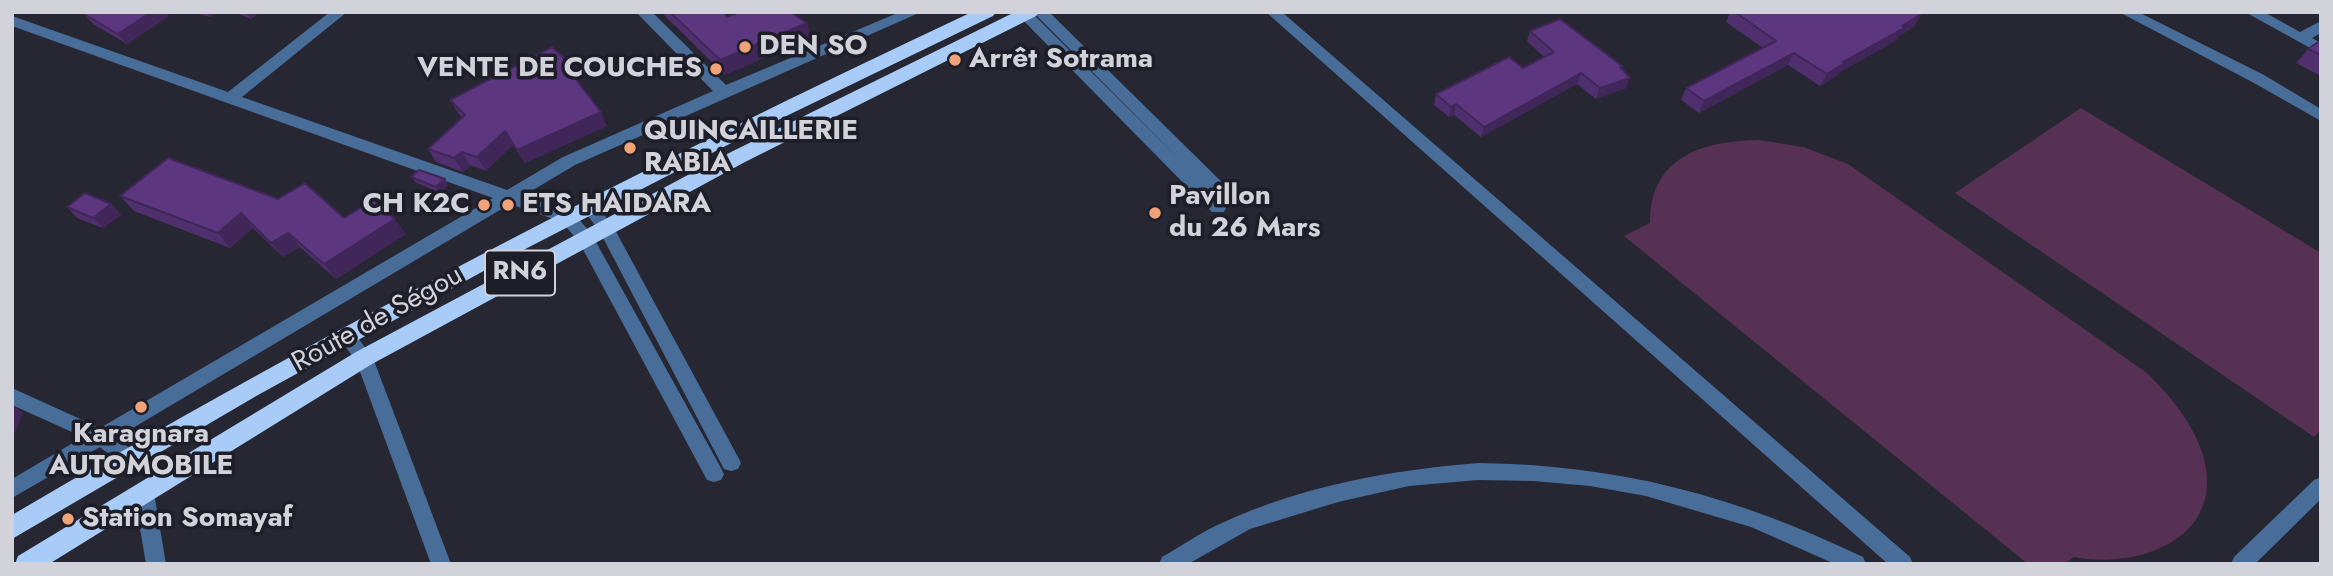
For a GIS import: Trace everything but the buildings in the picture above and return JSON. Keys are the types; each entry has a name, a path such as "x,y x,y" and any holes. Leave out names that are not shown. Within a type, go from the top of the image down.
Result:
{"highway":[{"name":"Route de Ségou","path":"12,528 128,458 346,335 723,138 987,12"},
{"name":"Route de Ségou","path":"27,564 364,358 738,157 1029,13"}],"street":[{"path":"230,98 340,12"},
{"path":"643,12 724,92"},
{"path":"12,489 569,162 724,92 914,12"},
{"path":"1273,12 1903,564"},
{"path":"2126,12 2259,79 2321,116"},
{"path":"2252,12 2321,49"},
{"path":"1029,13 1224,205"},
{"path":"12,21 568,219 585,238 714,474"},
{"path":"2301,38 2321,26"},
{"path":"590,208 606,228 731,463"},
{"path":"346,335 364,358 441,564"},
{"path":"12,396 101,437 128,458"},
{"path":"1169,564 1233,527 1353,489 1424,475 1503,471 1584,477 1668,492 1766,525 1856,564"},
{"path":"2241,564 2321,486"},
{"path":"144,493 156,564"}],"shaded area":[{"path":"2081,108 2321,253 2321,430 2314,437 1955,193"},
{"path":"1759,140 1803,147 1848,164 2147,373 2179,409 2202,452 2207,481 2203,506 2191,526 2174,541 2152,552 2100,560 2074,557 2064,564 2028,564 1624,236 1650,223 1652,201 1659,182 1669,168 1683,157 1718,144"}],"place":[{"name":"DEN SO","path":"745,47"},
{"name":"Arrêt Sotrama","path":"955,60"},
{"name":"VENTE DE COUCHES","path":"716,69"},
{"name":"QUINCAILLERIE RABIA","path":"630,148"},
{"name":"CH K2C","path":"484,205"},
{"name":"ETS HAIDARA","path":"508,205"},
{"name":"Pavillon du 26 Mars","path":"1155,213"},
{"name":"Karagnara AUTOMOBILE","path":"141,407"},
{"name":"Station Somayaf","path":"68,519"}]}
